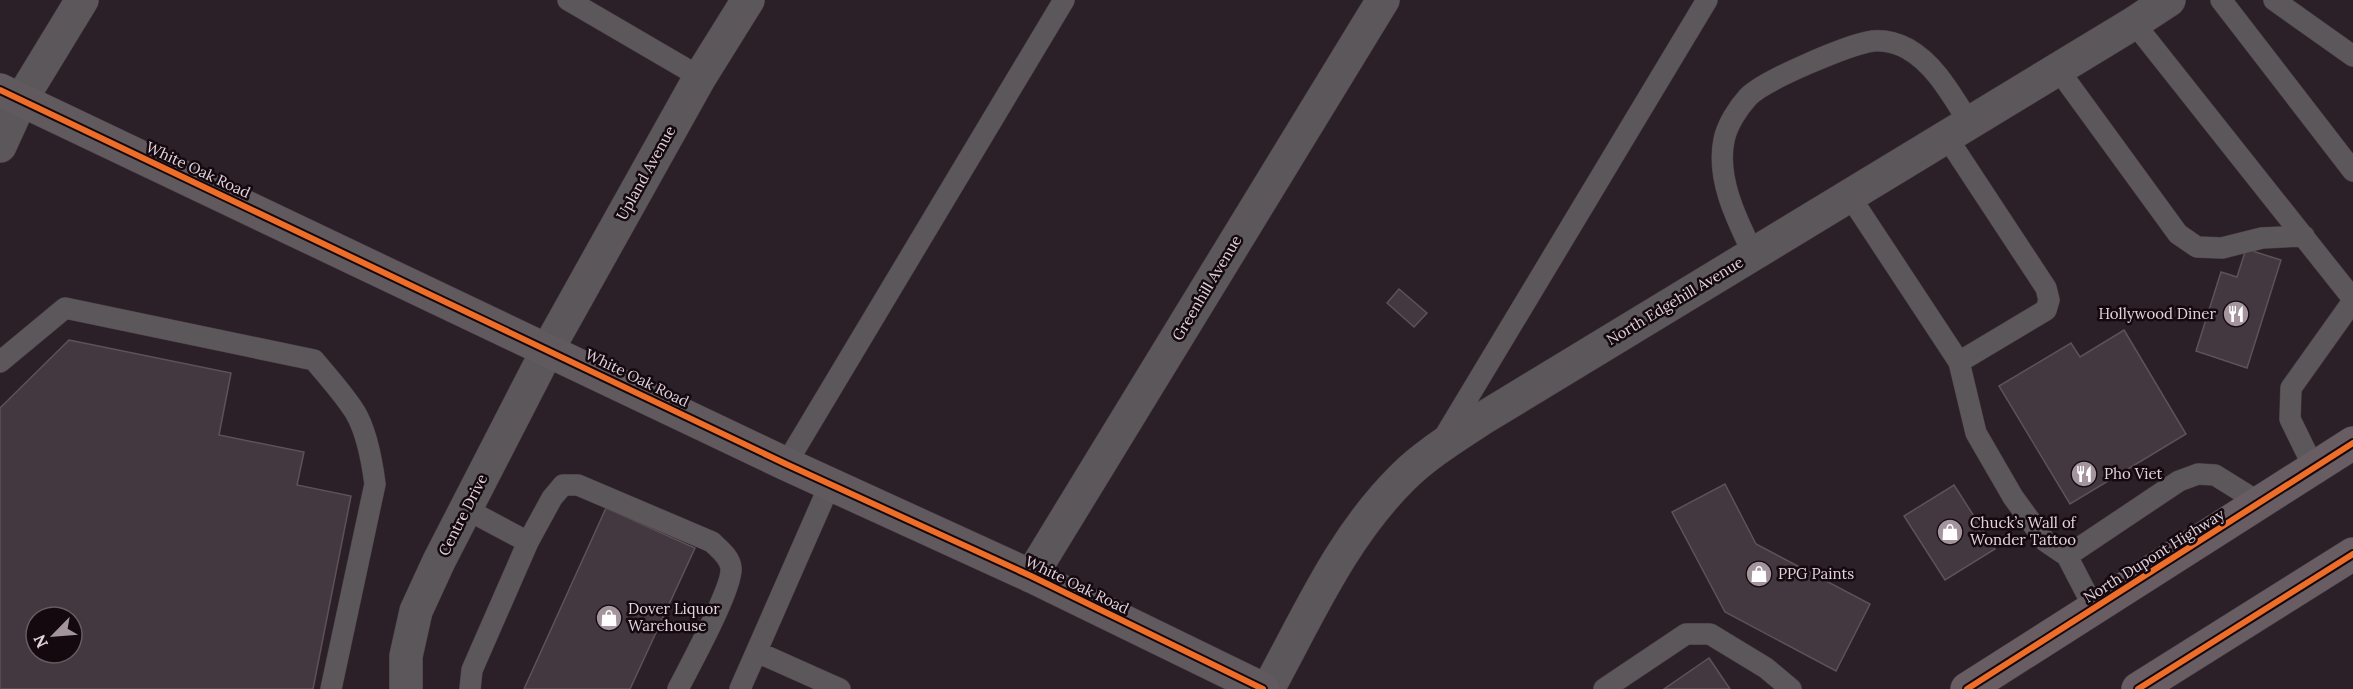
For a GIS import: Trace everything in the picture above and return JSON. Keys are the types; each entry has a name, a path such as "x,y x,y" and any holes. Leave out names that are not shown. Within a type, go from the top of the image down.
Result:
{"highway":[{"name":"North Dupont Highway","path":"1967,689 2353,443"},
{"path":"2138,689 2353,555"}],"street":[{"path":"0,146 11,95 82,0"},
{"name":"Upland Avenue","path":"548,349 700,77 747,0"},
{"name":"Greenhill Avenue","path":"1031,576 1383,0"},
{"name":"North Edgehill Avenue","path":"1268,689 1346,546 1371,511 1403,477 1437,448 1479,420 2169,0"},
{"name":"White Oak Road","path":"11,95 786,464 1031,576 1263,689"},
{"name":"Centre Drive","path":"406,689 406,656 416,611 548,349"}],"lane":[{"path":"568,0 700,77"},
{"path":"786,464 1064,0"},
{"path":"1437,448 1707,0"},
{"path":"2221,0 2353,171"},
{"path":"2274,0 2353,56"},
{"path":"2134,23 2353,300 2291,388 2290,419 2314,468"},
{"path":"1753,254 1731,202 1723,168 1724,140 1732,118 1749,96 1793,70 1871,42 1887,41 1907,48 1929,64 1958,129 2046,288 2049,300 2046,310 1959,362"},
{"path":"2057,68 2178,234 2197,247 2222,248 2262,238 2304,236"},
{"path":"1849,195 1959,362 1976,433 2013,497 2045,541 2067,556 2094,608"},
{"path":"0,362 65,308 314,360 356,414 372,463 375,484 331,689"},
{"path":"2067,556 2180,481 2198,474 2215,475 2260,503"},
{"path":"470,689 472,670 528,542 552,498 563,485 578,484 712,542 728,557 732,569 723,598 678,689"},
{"path":"740,689 830,484"},
{"path":"466,509 528,542"},
{"path":"1604,689 1686,634 1710,634 1766,668 1791,689"},
{"path":"757,652 840,689"}],"building":[{"name":"Hollywood Diner","path":"2246,249 2281,260 2247,368 2196,351 2221,272 2237,277"},
{"path":"1399,289 1427,313 1414,327 1387,303"},
{"path":"2124,330 2186,434 2070,504 1999,386 2071,343 2080,357"},
{"path":"69,340 231,373 219,435 304,452 297,485 351,496 313,689 0,689 0,408"},
{"name":"PPG Paints","path":"1725,484 1756,544 1870,604 1836,671 1725,612 1672,512"},
{"name":"Chuck’s Wall of Wonder Tattoo","path":"1954,485 1995,549 1945,580 1904,516"},
{"name":"Dover Liquor Warehouse","path":"606,508 695,548 630,689 524,689"},
{"path":"1709,658 1730,689 1664,689"}],"cycle path":[{"path":"0,90 786,464 1031,576 1263,689"},
{"path":"1967,689 2353,443"},
{"path":"2138,689 2353,554"}],"place":[{"name":"Hollywood Diner","path":"2236,314"},
{"name":"Pho Viet","path":"2084,474"},
{"name":"Chuck’s Wall of Wonder Tattoo","path":"1950,532"},
{"name":"PPG Paints","path":"1759,574"},
{"name":"Dover Liquor Warehouse","path":"609,618"}]}
